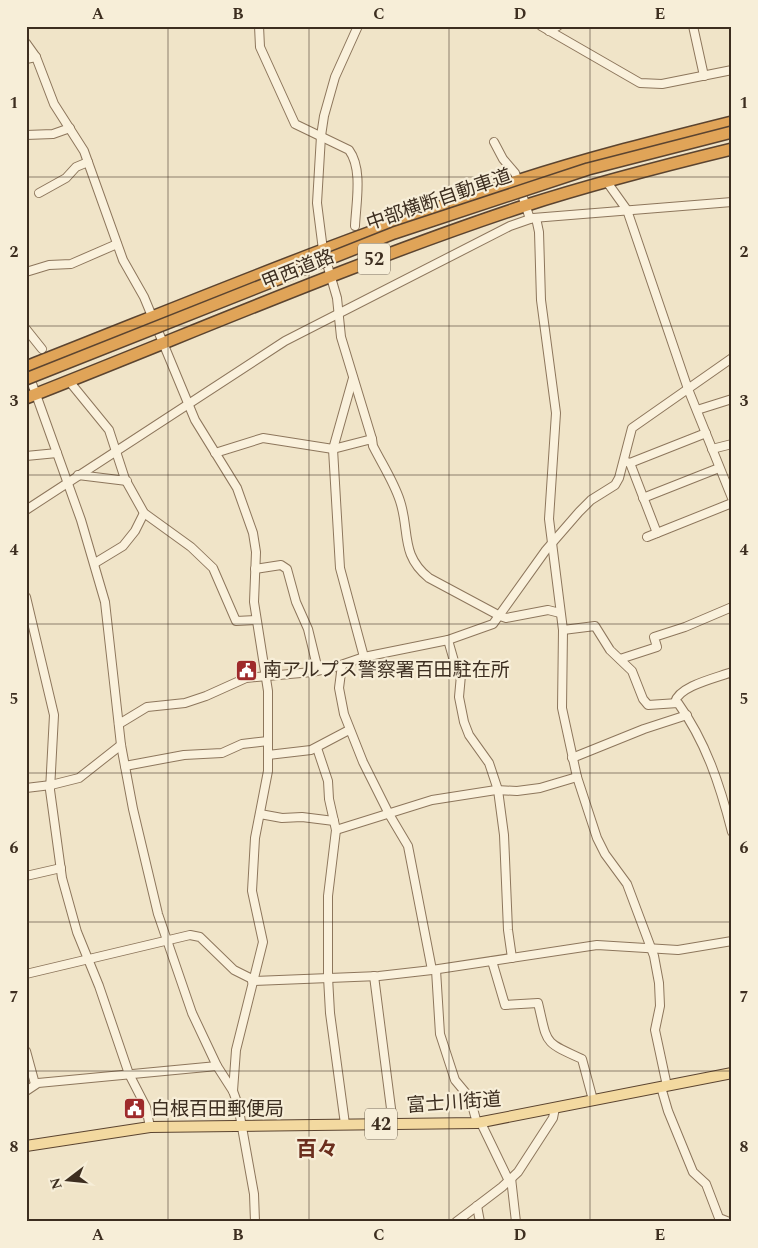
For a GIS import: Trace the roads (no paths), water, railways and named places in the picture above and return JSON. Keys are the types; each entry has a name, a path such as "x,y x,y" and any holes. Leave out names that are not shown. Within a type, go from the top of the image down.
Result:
{"highway":[{"name":"甲西道路","path":"26,367 323,250 518,181 597,157 732,122"},
{"name":"中部横断自動車道","path":"26,374 392,229 484,196 586,164 732,126"},
{"name":"中部横断自動車道","path":"26,379 394,233 588,169 732,132"},
{"name":"甲西道路","path":"31,396 331,276 525,206 732,149"}],"main road":[{"name":"富士川街道","path":"26,1146 150,1127 479,1123 732,1073"}],"street":[{"path":"259,26 260,48 294,124 350,150 354,156 357,194 355,226"},
{"path":"358,26 335,77 321,136 317,203 323,250 339,311 341,336 372,440 372,446 399,498 404,513 407,546 419,570 429,578 506,618 548,610 560,613"},
{"path":"541,26 640,83 662,84 732,70"},
{"path":"549,31 558,26"},
{"path":"693,26 704,76"},
{"path":"26,43 36,57 54,104 70,128 88,162 117,244 152,318 199,428 237,488 247,513 256,552 254,602 266,676 268,755 266,789 255,838 252,891 263,942 236,1050 233,1091"},
{"path":"26,59 36,57"},
{"path":"26,135 53,134 70,128"},
{"path":"494,142 518,181 525,206 540,232 541,300 556,413 555,445 549,489 550,545 563,630 562,708 572,758 597,838 605,854 627,884 652,949 659,983 660,1006 655,1030 668,1110 693,1172 706,1184 719,1218 729,1222"},
{"path":"39,193 66,178 76,167 88,162"},
{"path":"607,182 627,210 688,389 732,498"},
{"path":"26,510 285,341 339,311 499,230 533,218 732,202"},
{"path":"26,272 49,266 71,264 117,244"},
{"path":"26,329 42,349"},
{"path":"119,724 147,706 185,703 206,696 236,680 342,666 364,657 448,640 493,624 550,545 590,500 614,485 619,478 627,462 632,428 732,358"},
{"path":"26,367 31,396 57,453 95,563 105,602 121,745 144,854 166,940 192,1013 217,1066 233,1091 243,1126 254,1194 255,1222"},
{"path":"353,378 332,449 340,568 364,657"},
{"path":"69,382 108,430 127,481 144,513 191,547 213,568 236,621 256,620"},
{"path":"697,410 732,400"},
{"path":"627,462 706,433"},
{"path":"215,453 263,438 332,449 372,440"},
{"path":"712,449 732,444"},
{"path":"26,456 57,453"},
{"path":"627,462 657,533"},
{"path":"643,498 720,468"},
{"path":"78,475 127,481"},
{"path":"647,537 732,503"},
{"path":"95,563 123,546 135,531 144,513"},
{"path":"255,569 281,566 287,569 296,602 308,629 318,670"},
{"path":"26,597 54,715 50,790 64,887 87,959 99,986 129,1074 146,1107 150,1127"},
{"path":"620,659 657,647 654,637 685,627 732,607"},
{"path":"563,630 595,626 610,650 632,671 643,699 648,705 678,703 687,715 708,753 720,785 732,832"},
{"path":"448,640 454,661 461,675 462,690 459,697 464,722 469,735 489,763 498,790 504,836 508,930 512,958"},
{"path":"342,666 339,688 340,702 349,730 389,814 408,846 434,970 440,1034 455,1080 470,1098 479,1123 510,1180 516,1222"},
{"path":"676,702 677,695 684,690 732,672"},
{"path":"572,758 644,729 687,715"},
{"path":"268,755 317,748 324,742 349,730"},
{"path":"125,766 184,755 222,753 242,744 268,741"},
{"path":"26,788 51,785 79,778 121,745"},
{"path":"317,748 328,781 329,799 336,830 328,896 328,977 330,1013 345,1124"},
{"path":"336,830 432,800 498,790 516,791 540,788 577,776"},
{"path":"260,814 282,818 302,816 334,821"},
{"path":"26,876 61,868"},
{"path":"26,974 190,935 200,937 234,970 252,980 374,976 434,970 597,945 652,949 694,949 732,941"},
{"path":"492,962 505,1005 538,1003 547,1039 552,1045 582,1059 593,1100"},
{"path":"374,976 393,1124"},
{"path":"26,1051 32,1080 26,1091"},
{"path":"32,1080 217,1066"},
{"path":"456,1222 518,1172 554,1118 555,1108"},
{"path":"476,1206 480,1222"}],"place":[{"name":"南アルプス警察署百田駐在所","path":"247,670"},
{"name":"白根百田郵便局","path":"135,1109"}],"district":[{"name":"百々","path":"317,1150"}]}
